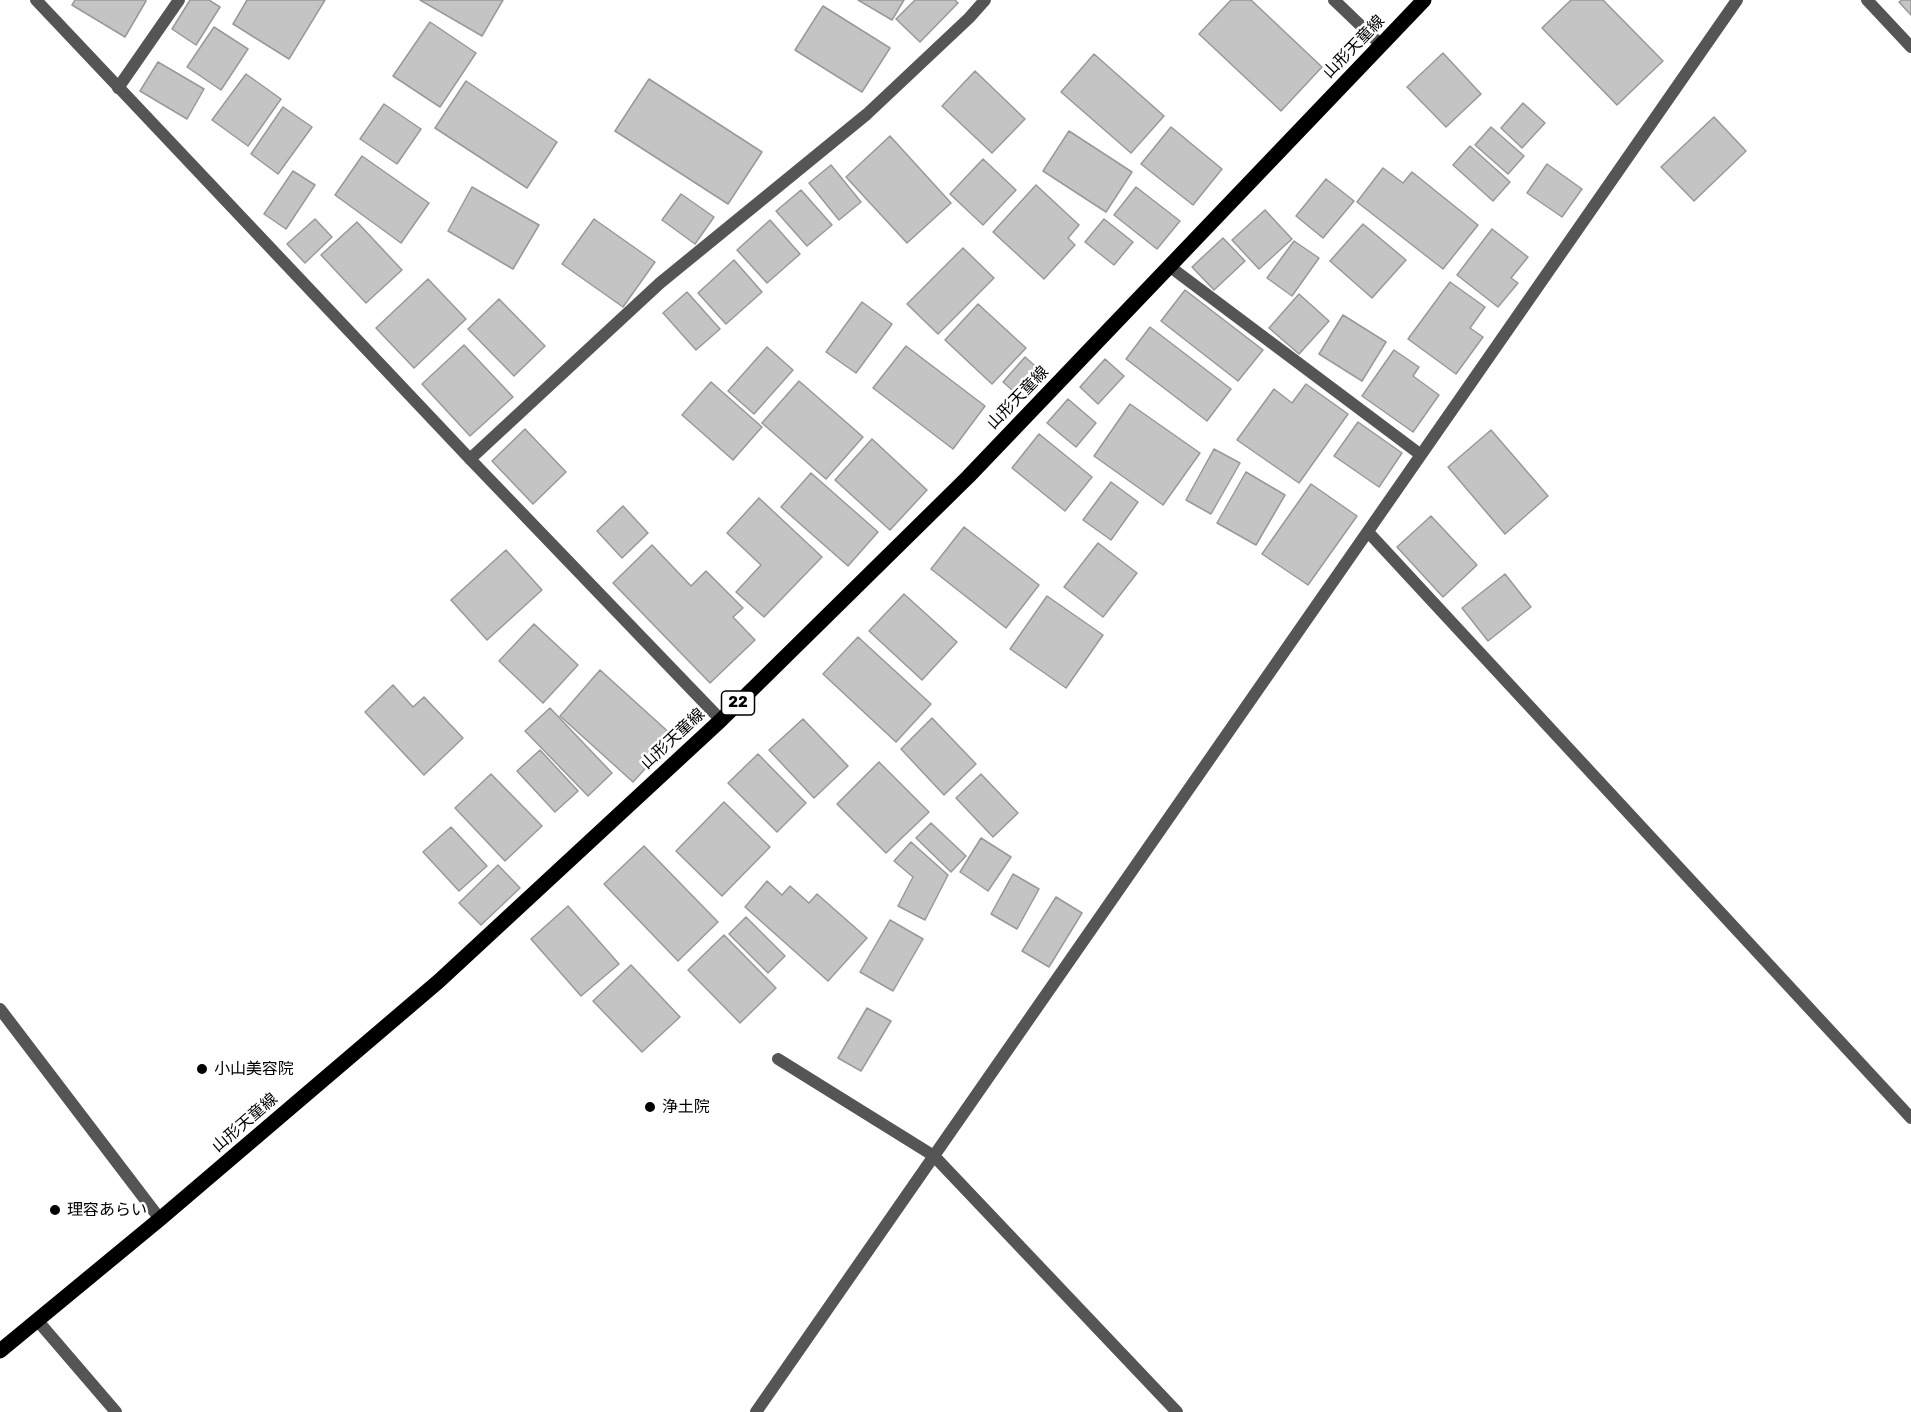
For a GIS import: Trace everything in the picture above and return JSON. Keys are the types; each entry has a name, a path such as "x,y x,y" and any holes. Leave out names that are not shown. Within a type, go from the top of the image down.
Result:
{"main road":[{"name":"山形天童線","path":"0,1351 160,1219 439,981 721,720 968,477 1424,0"}],"street":[{"path":"36,0 470,459 721,720"},
{"path":"118,88 179,0"},
{"path":"470,459 660,283 867,114 969,18 985,0"},
{"path":"1334,0 1382,45"},
{"path":"756,1412 1369,533 1421,454 1737,0"},
{"path":"1867,0 1911,47"},
{"path":"1169,266 1421,454"},
{"path":"1369,533 1911,1118"},
{"path":"0,1009 160,1219"},
{"path":"778,1059 934,1156 1177,1412"},
{"path":"37,1320 116,1412"}],"building":[{"path":"75,0 146,1 125,37 72,5"},
{"path":"190,0 209,0 220,7 196,45 172,29"},
{"path":"247,0 325,0 289,59 233,24"},
{"path":"420,0 503,0 482,36"},
{"path":"858,0 904,0 892,20"},
{"path":"915,0 955,0 958,3 920,42 896,19"},
{"path":"1231,0 1251,0 1322,67 1281,111 1199,34"},
{"path":"1571,0 1603,0 1663,61 1617,105 1542,28"},
{"path":"1911,0 1911,15 1899,2"},
{"path":"823,6 890,48 862,92 795,50"},
{"path":"430,22 476,53 440,107 393,76"},
{"path":"214,27 248,49 221,90 187,67"},
{"path":"1443,53 1481,94 1446,127 1407,87"},
{"path":"1094,54 1164,116 1131,153 1061,92"},
{"path":"158,62 204,89 187,119 140,91"},
{"path":"975,71 1025,119 992,153 942,106"},
{"path":"246,74 281,99 248,146 212,120"},
{"path":"649,79 762,152 728,204 615,131"},
{"path":"466,81 557,142 527,188 435,128"},
{"path":"1523,103 1545,123 1522,148 1501,128"},
{"path":"384,104 421,129 397,164 360,139"},
{"path":"283,107 312,127 278,174 251,154"},
{"path":"1714,117 1746,151 1694,201 1661,167"},
{"path":"1171,127 1222,169 1193,205 1141,164"},
{"path":"1491,127 1524,156 1508,174 1475,145"},
{"path":"1069,131 1132,172 1106,212 1043,171"},
{"path":"890,136 951,203 907,243 846,177"},
{"path":"1470,146 1510,182 1493,201 1453,165"},
{"path":"362,156 429,203 401,243 335,195"},
{"path":"983,159 1016,190 983,225 950,194"},
{"path":"1547,164 1582,189 1562,217 1527,193"},
{"path":"831,165 861,202 839,220 809,183"},
{"path":"1383,168 1403,183 1412,172 1478,225 1443,269 1357,202"},
{"path":"293,171 315,185 286,229 264,214"},
{"path":"1326,179 1354,201 1323,238 1296,216"},
{"path":"1036,185 1079,225 1068,238 1075,245 1044,279 993,232"},
{"path":"472,187 539,225 513,269 448,231"},
{"path":"1136,187 1180,221 1157,249 1114,215"},
{"path":"801,190 832,225 807,246 776,211"},
{"path":"681,194 714,217 695,244 662,220"},
{"path":"1265,210 1292,239 1259,269 1232,240"},
{"path":"315,219 332,237 305,263 287,244"},
{"path":"594,219 655,262 623,307 562,264"},
{"path":"1104,219 1133,242 1114,265 1085,242"},
{"path":"770,220 800,254 767,283 737,250"},
{"path":"357,222 402,270 366,303 321,255"},
{"path":"1363,224 1406,260 1372,298 1330,261"},
{"path":"1492,229 1528,257 1511,278 1518,283 1498,307 1457,275"},
{"path":"1223,238 1245,261 1214,290 1192,267"},
{"path":"1294,241 1319,258 1292,296 1267,278"},
{"path":"963,248 994,278 938,334 907,304"},
{"path":"734,260 762,292 726,324 698,293"},
{"path":"428,279 466,319 414,368 376,328"},
{"path":"1450,282 1485,307 1470,328 1483,337 1456,374 1408,339"},
{"path":"1185,290 1263,350 1238,381 1161,321"},
{"path":"687,292 720,329 696,350 663,313"},
{"path":"1299,294 1329,321 1299,354 1269,328"},
{"path":"499,299 545,346 514,376 468,329"},
{"path":"862,302 892,324 856,373 826,352"},
{"path":"978,304 1026,348 992,384 945,340"},
{"path":"1343,315 1386,342 1362,381 1319,354"},
{"path":"1150,327 1231,389 1207,421 1126,359"},
{"path":"464,345 513,397 470,436 422,384"},
{"path":"906,346 985,406 953,449 873,388"},
{"path":"767,347 793,370 754,414 728,391"},
{"path":"1394,350 1419,367 1413,376 1439,395 1413,432 1362,396"},
{"path":"1025,357 1042,372 1020,397 1003,382"},
{"path":"1105,359 1124,376 1098,404 1080,387"},
{"path":"799,381 863,437 826,479 762,423"},
{"path":"711,382 762,427 733,460 682,415"},
{"path":"1306,384 1348,414 1299,483 1237,440 1274,389 1292,403"},
{"path":"1068,399 1096,423 1076,447 1047,423"},
{"path":"1130,404 1200,453 1163,505 1094,456"},
{"path":"1358,422 1402,453 1379,487 1334,456"},
{"path":"525,429 566,472 533,504 492,461"},
{"path":"1491,430 1548,496 1505,534 1448,467"},
{"path":"1039,434 1092,477 1065,511 1012,468"},
{"path":"872,439 927,490 890,530 835,480"},
{"path":"1214,449 1240,463 1211,514 1186,500"},
{"path":"1246,472 1285,495 1256,545 1217,523"},
{"path":"811,473 878,532 848,566 781,507"},
{"path":"1111,482 1138,502 1111,540 1083,520"},
{"path":"1311,484 1357,516 1308,585 1262,554"},
{"path":"759,498 822,557 764,617 736,592 761,565 727,533"},
{"path":"623,506 648,533 622,558 597,531"},
{"path":"1431,516 1477,565 1443,597 1397,547"},
{"path":"964,527 1039,585 1006,628 931,569"},
{"path":"1098,543 1137,573 1103,617 1064,587"},
{"path":"652,545 691,586 706,571 743,608 733,617 755,640 710,683 613,583"},
{"path":"506,550 542,590 487,640 451,600"},
{"path":"1505,574 1531,607 1488,641 1462,608"},
{"path":"904,594 957,642 922,680 869,631"},
{"path":"1047,596 1103,635 1066,688 1010,649"},
{"path":"534,624 578,665 543,703 499,661"},
{"path":"858,637 931,704 896,742 823,674"},
{"path":"600,670 674,737 633,782 560,716"},
{"path":"393,685 413,707 424,697 463,738 424,775 365,712"},
{"path":"550,708 612,773 588,796 525,731"},
{"path":"932,718 976,764 944,795 901,749"},
{"path":"803,719 848,766 814,798 769,750"},
{"path":"540,750 578,791 555,812 517,771"},
{"path":"758,754 806,803 777,832 728,783"},
{"path":"879,762 929,812 886,853 837,804"},
{"path":"491,774 542,826 505,861 455,808"},
{"path":"981,774 1018,813 993,837 956,798"},
{"path":"724,802 770,847 722,896 676,851"},
{"path":"931,823 966,856 951,872 916,838"},
{"path":"451,827 487,866 459,891 423,852"},
{"path":"981,838 1011,857 988,891 960,872"},
{"path":"911,842 948,875 925,920 898,906 913,877 894,861"},
{"path":"644,846 718,922 678,961 604,884"},
{"path":"498,865 520,888 481,925 459,903"},
{"path":"1013,874 1039,889 1017,929 991,914"},
{"path":"767,881 782,895 790,886 809,903 817,894 867,938 828,981 745,907"},
{"path":"1056,897 1082,913 1049,967 1022,951"},
{"path":"568,906 619,964 581,996 531,939"},
{"path":"746,917 785,956 768,973 729,934"},
{"path":"890,920 923,939 893,991 860,972"},
{"path":"724,935 776,988 740,1023 688,970"},
{"path":"631,965 680,1017 642,1052 593,1001"},
{"path":"867,1008 891,1021 861,1071 838,1058"}],"place":[{"name":"小山美容院","path":"202,1069"},
{"name":"浄土院","path":"650,1107"},
{"name":"理容あらい","path":"55,1210"}]}
